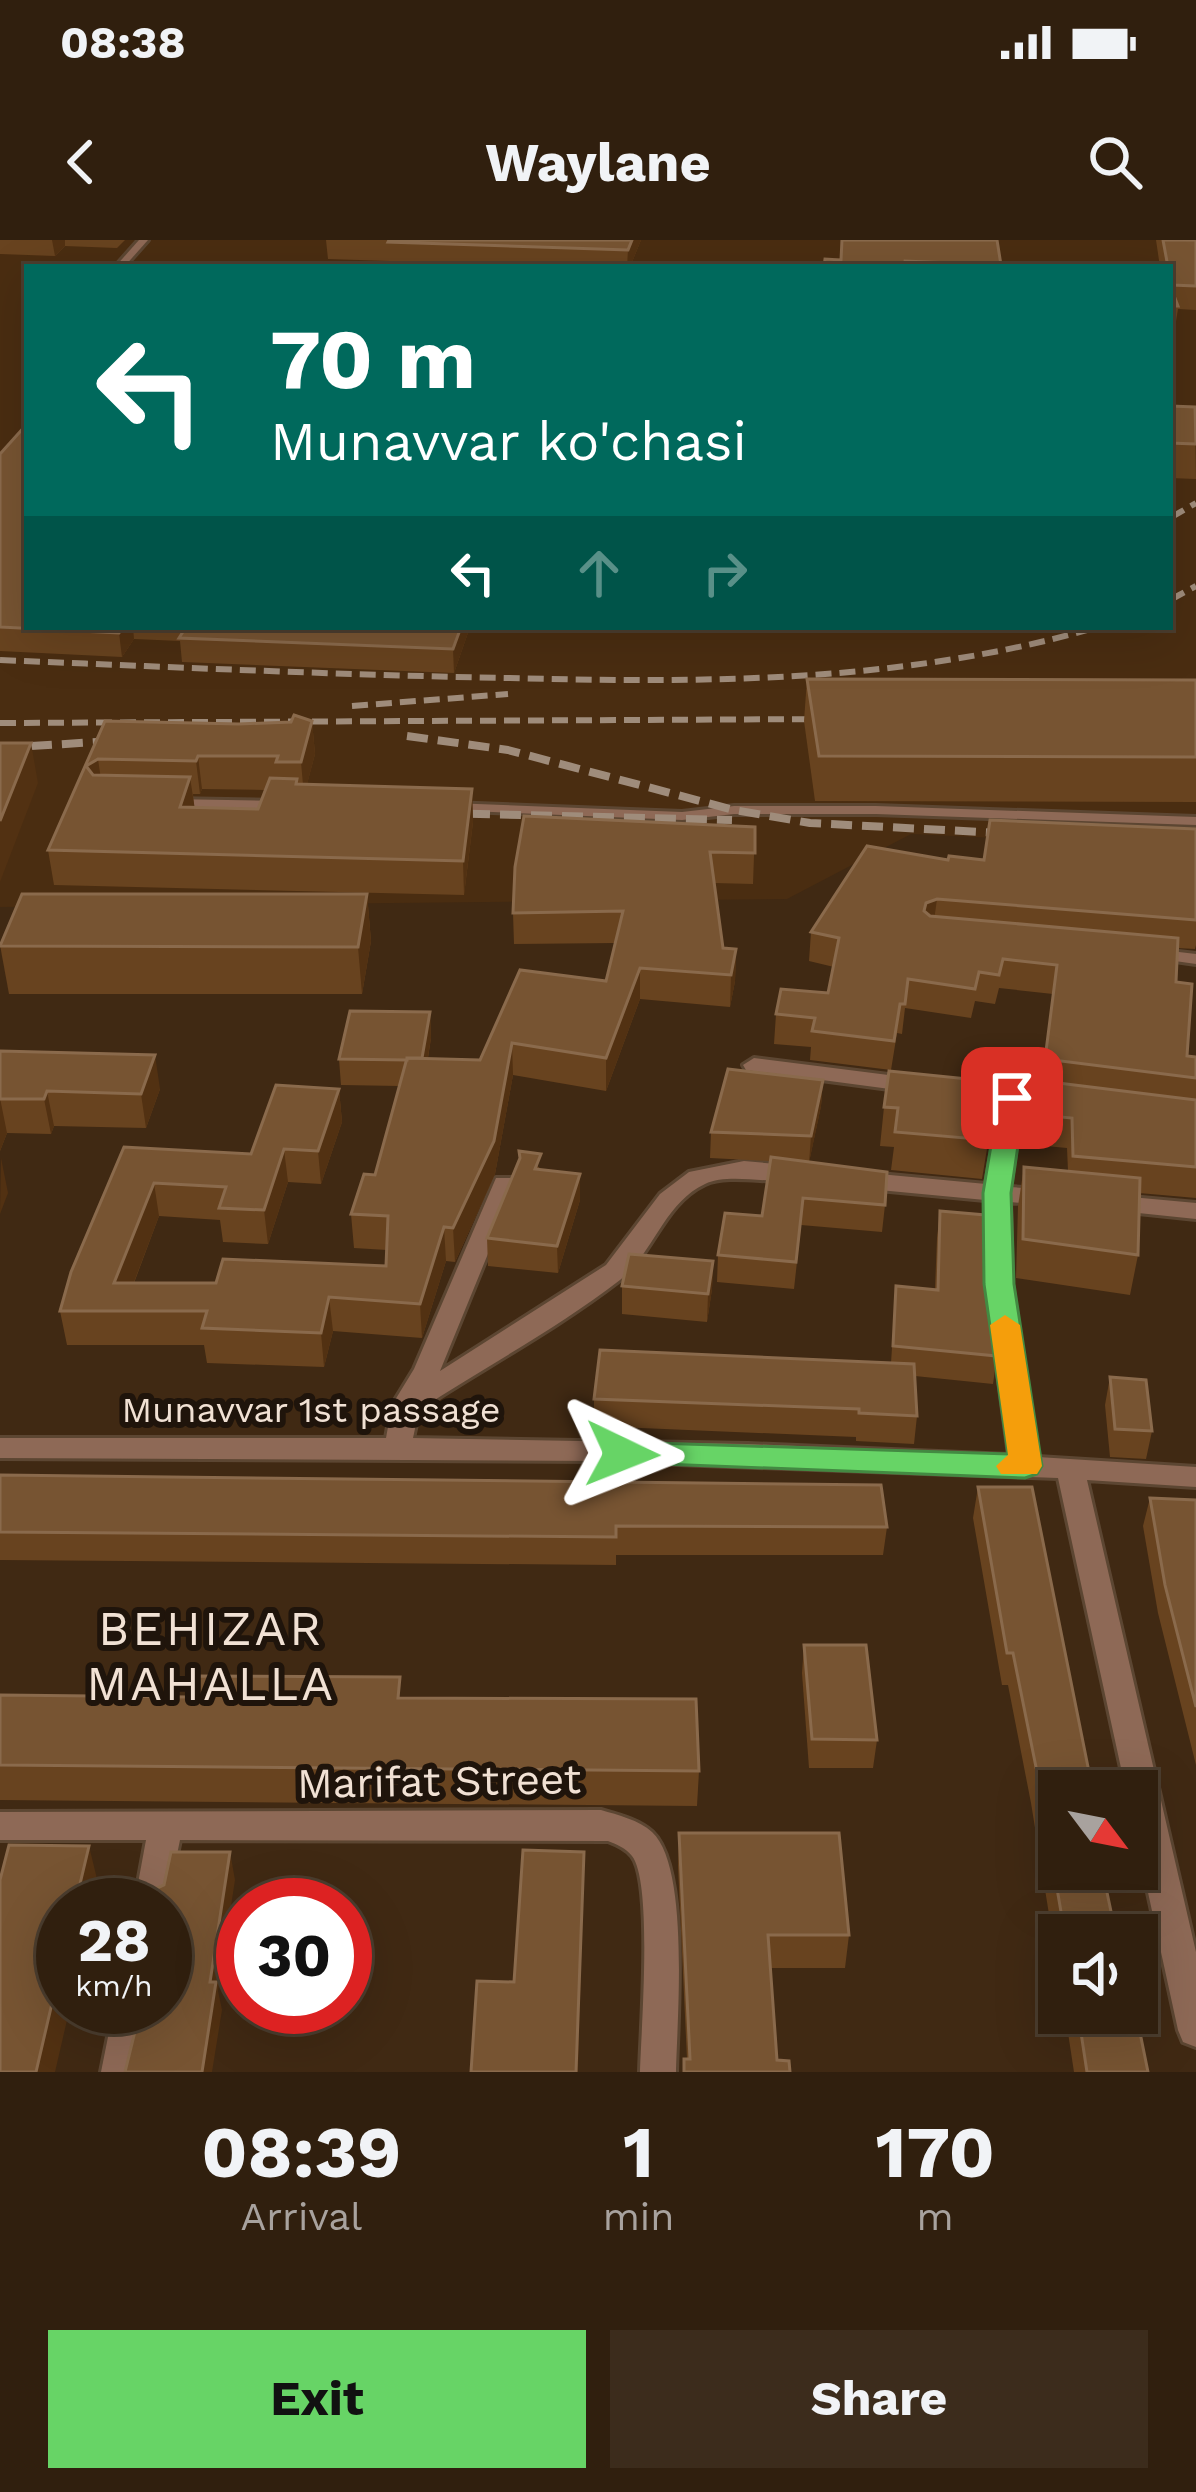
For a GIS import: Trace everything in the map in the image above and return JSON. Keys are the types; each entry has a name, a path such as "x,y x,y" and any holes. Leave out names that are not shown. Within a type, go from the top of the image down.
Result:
{"street":[{"path":"754,1064 1104,1109"},
{"path":"1012,1098 997,1193 999,1284 1025,1466"},
{"path":"406,1406 615,1271 669,1199 698,1178 744,1168 1196,1211"},
{"path":"398,1446 406,1406 427,1369 505,1183"},
{"name":"Munavvar 1st passage","path":"0,1448 398,1446 1025,1466 1196,1477"},
{"path":"1070,1468 1196,2030"},
{"name":"Marifat Street","path":"0,1826 601,1824 639,1840 652,1856 657,1892 658,2072"},
{"path":"156,1878 165,1829"},
{"path":"119,2072 127,2034"}],"lane":[{"path":"121,264 144,240"},
{"path":"147,802 298,805"},
{"path":"433,807 682,816 734,810 876,810 1196,821"},
{"path":"1128,952 1196,959"}],"shaded area":[{"path":"0,240 1196,240 1196,847 911,834 787,899 0,907"}],"building":[{"path":"389,240 632,240 628,250"},
{"path":"842,240 997,240 1001,264 824,264 825,259 841,260"},
{"path":"1163,240 1196,240 1196,286 1173,285 1173,264 1167,264"},
{"path":"1173,406 1195,407 1196,444 1173,443"},
{"path":"24,427 24,628 0,627 0,454"},
{"path":"60,630 121,630 119,633"},
{"path":"184,630 460,630 453,649 179,638"},
{"path":"807,679 1196,680 1196,757 819,756"},
{"path":"294,715 312,721 301,762 276,762 278,756 198,756 196,761 98,759 86,766 93,775 190,777 180,807 258,809 270,778 297,779 296,784 472,789 463,861 48,850 105,721 239,724 291,722"},
{"path":"0,743 31,743 0,821"},
{"path":"524,816 755,827 755,853 710,852 723,948 736,949 731,975 640,968 606,1058 512,1043 494,1141 453,1228 444,1227 420,1304 329,1297 321,1333 202,1328 207,1311 60,1311 71,1272 124,1147 251,1154 276,1085 339,1089 318,1151 284,1149 264,1210 219,1208 226,1187 154,1183 114,1283 216,1283 223,1259 386,1266 388,1216 351,1214 364,1174 375,1175 407,1058 480,1060 520,970 606,981 623,911 513,913"},
{"path":"990,820 1196,829 1196,920 937,899 926,903 924,911 930,916 1178,938 1176,982 1192,984 1187,1056 1196,1057 1196,1078 1045,1059 1057,965 1003,959 999,975 979,972 975,989 908,979 894,1041 812,1031 815,1018 776,1014 781,989 828,993 839,938 811,932 867,846 948,860 949,856 984,860"},
{"path":"22,894 367,894 358,947 0,946"},
{"path":"350,1011 430,1012 422,1058 339,1059"},
{"path":"0,1051 155,1055 141,1094 47,1091 44,1099 0,1099"},
{"path":"728,1069 823,1080 811,1136 711,1132"},
{"path":"889,1071 998,1082 988,1140 895,1132 898,1108 884,1107"},
{"path":"1042,1081 1196,1100 1196,1167 1073,1156 1072,1118 1039,1115"},
{"path":"519,1151 541,1154 535,1169 580,1174 557,1246 487,1238"},
{"path":"771,1157 887,1172 885,1205 803,1198 796,1262 718,1255 725,1213 762,1216"},
{"path":"1024,1167 1140,1178 1138,1255 1023,1239"},
{"path":"940,1211 985,1215 997,1356 893,1346 896,1286 938,1290"},
{"path":"629,1254 713,1261 708,1294 622,1286"},
{"path":"600,1350 914,1364 917,1416 859,1413 859,1409 594,1399"},
{"path":"1110,1377 1146,1380 1152,1431 1115,1429"},
{"path":"0,1475 881,1485 887,1527 616,1526 616,1537 0,1532"},
{"path":"978,1487 1032,1487 1089,1770 1038,1770 1038,1778 1013,1653 1007,1653"},
{"path":"1150,1498 1196,1500 1196,1707 1165,1585"},
{"path":"804,1645 866,1645 877,1740 812,1739"},
{"path":"192,1676 400,1677 398,1698 696,1699 699,1771 0,1765 0,1695 188,1697"},
{"path":"679,1833 839,1833 849,1935 768,1935 777,2060 789,2061 790,2072 684,2072 684,2059 690,2059"},
{"path":"9,1845 89,1846 81,1878 36,1878 36,2034 45,2034 36,2072 0,2072 0,1880"},
{"path":"523,1850 584,1852 576,2072 471,2072 477,1981 514,1982"},
{"path":"171,1852 230,1852 226,1878 216,1878 216,1943 210,1982 216,1982 202,2072 125,2072 134,2034 192,2034 192,1878 165,1878"},
{"path":"1057,1890 1106,1890 1112,1914 1061,1914"},
{"path":"1081,2034 1140,2034 1148,2072 1087,2072"}],"railway":[{"path":"1173,516 1196,503"},
{"path":"1173,598 1196,586"},
{"path":"0,660 446,677 733,679 952,659 1086,630"},
{"path":"352,706 508,694"},
{"path":"0,723 836,719"},
{"path":"407,736 508,750 734,810 810,823 1021,834"},
{"path":"0,748 129,740"},
{"path":"438,813 732,820"}],"slow traffic":[{"path":"1005,1325 1025,1466 1013,1466"}],"district":[{"name":"BEHIZAR MAHALLA","path":"211,1656"}],"route":[{"path":"622,1454 1025,1466 999,1284 997,1193 1012,1098"}]}
